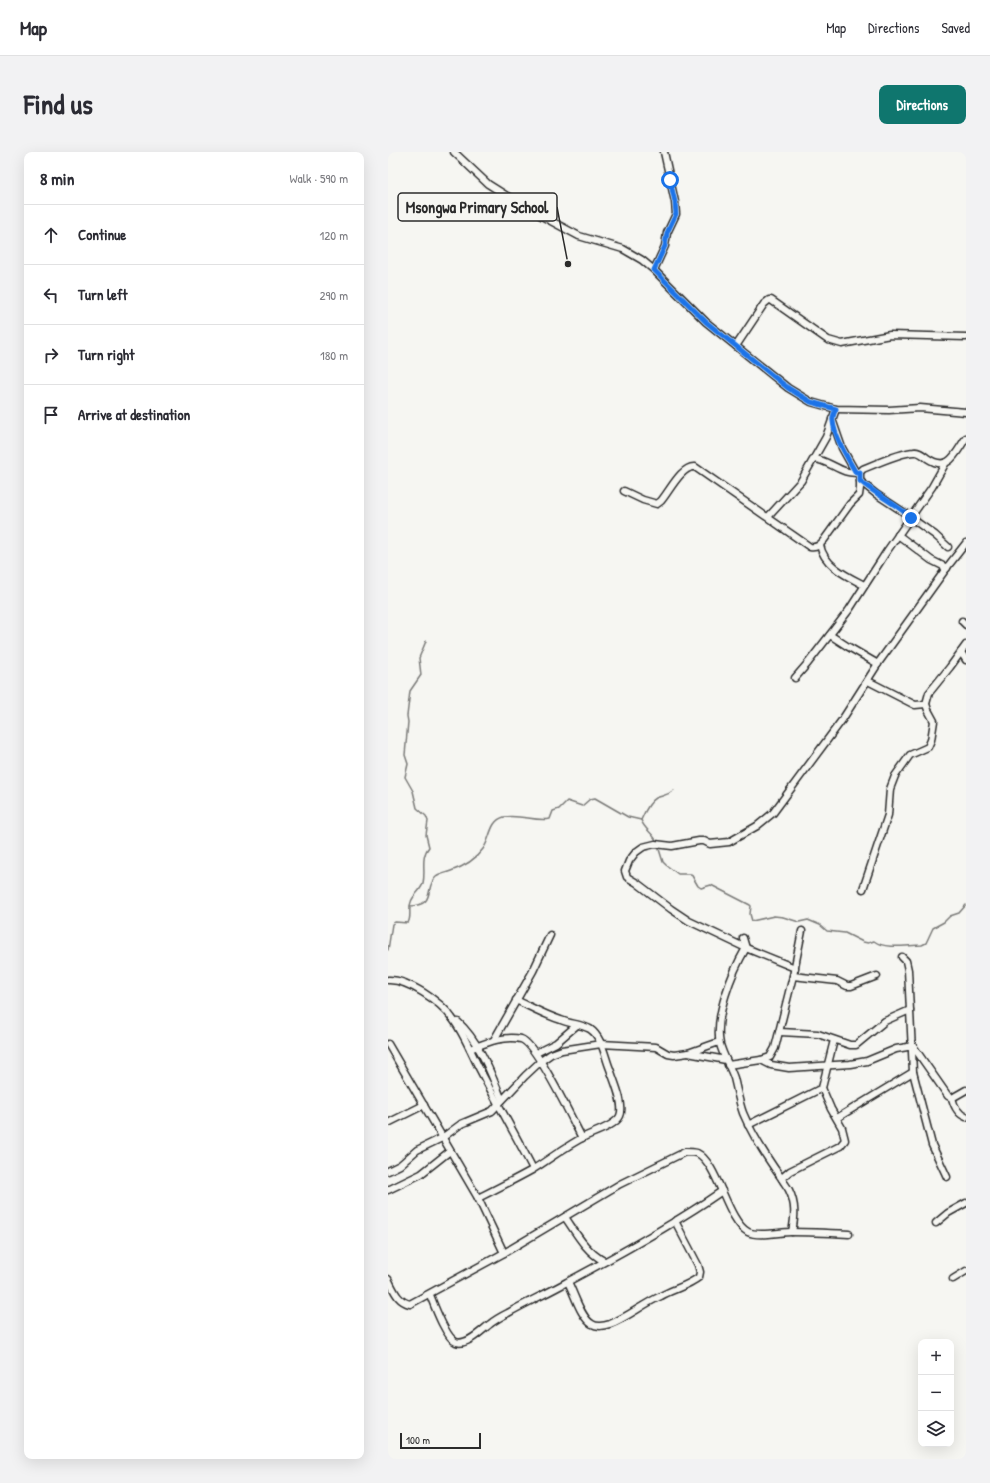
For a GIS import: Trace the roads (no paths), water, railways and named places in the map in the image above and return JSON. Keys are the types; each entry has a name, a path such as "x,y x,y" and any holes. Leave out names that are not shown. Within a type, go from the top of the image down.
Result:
{"street":[{"path":"454,152 488,184 522,206 578,236 623,249 642,260 706,322 788,388 811,402 836,409 889,410 920,408 966,412"},
{"path":"654,270 665,246 667,233 676,214 675,202 664,152"},
{"path":"736,346 764,304 769,300 772,300 828,340 842,344 890,335 966,337"},
{"path":"768,517 801,481 826,437 836,409"},
{"path":"624,491 643,500 657,504 661,502 680,475 686,469 692,467 713,479 810,547 816,547 820,545 850,504 859,495 860,488 858,472 842,448 832,419"},
{"path":"814,459 821,459 846,472 858,472 911,452 920,452 938,464 945,464 950,462 966,438"},
{"path":"795,678 849,610 864,585 932,487 945,464"},
{"path":"860,481 876,494 900,508 935,535 948,548"},
{"path":"898,535 931,560 947,568"},
{"path":"795,968 746,948 689,921 637,883 626,877 624,871 626,866 636,852 648,845 658,844 672,846 700,841 710,844 729,842 757,826 773,812 842,720 878,664 966,544"},
{"path":"820,545 824,557 833,566 847,576 864,585"},
{"path":"830,635 878,664"},
{"path":"863,889 888,815 890,789 895,776 910,755 928,747 931,740 934,721 926,704 929,693 966,645"},
{"path":"961,652 966,660"},
{"path":"868,681 915,705 926,704"},
{"path":"688,1053 727,1062 762,1060 770,1057 775,1048 780,1032 802,931"},
{"path":"494,1040 550,935"},
{"path":"743,938 746,948 732,973 726,993 722,1007 719,1042 734,1077 742,1112 748,1125 790,1192 795,1216 792,1232"},
{"path":"902,957 906,961 908,970 913,1046 913,1072 932,1145 947,1177"},
{"path":"793,976 837,981 847,986 851,986 877,976"},
{"path":"388,980 396,980 425,994 444,1008 452,1018 501,1102 533,1169"},
{"path":"478,1198 533,1169 546,1159 582,1138 612,1124 619,1118 621,1110 620,1099 596,1035 590,1029 577,1024 562,1021 516,1000"},
{"path":"780,1032 818,1034 850,1045 856,1045 885,1021 910,1010"},
{"path":"452,1018 466,1030 477,1046 490,1071 501,1102"},
{"path":"536,1053 556,1043 577,1024"},
{"path":"470,1049 494,1040 510,1038 523,1039 541,1061 582,1138"},
{"path":"782,1179 783,1176 790,1171 840,1146 845,1140 842,1128 831,1109 822,1088 834,1040"},
{"path":"388,1171 400,1165 417,1150 442,1138 461,1124 492,1111 541,1061 551,1054 562,1050 600,1044 656,1047 668,1054 674,1055 688,1053 719,1042"},
{"path":"388,1044 478,1198 504,1253"},
{"path":"762,1060 771,1065 789,1068 828,1066 867,1061 896,1049 913,1046"},
{"path":"913,1046 948,1096 952,1098 959,1112 966,1117"},
{"path":"388,1058 394,1054"},
{"path":"837,1118 913,1072"},
{"path":"748,1125 822,1088"},
{"path":"952,1098 966,1090"},
{"path":"388,1123 424,1105"},
{"path":"388,1190 421,1174 450,1151"},
{"path":"388,1279 396,1295 402,1302 410,1304 430,1295 504,1253 620,1184 685,1152 696,1153 705,1159 741,1226 749,1232 758,1234 792,1232 849,1234"},
{"path":"430,1295 450,1336 456,1342 464,1343 508,1312 568,1282 699,1207 722,1191"},
{"path":"936,1223 948,1213 966,1203"},
{"path":"565,1217 588,1249 596,1257 604,1261"},
{"path":"568,1282 586,1318 591,1324 598,1326 609,1324 661,1296 694,1281 699,1277 700,1272 698,1265 675,1221"},
{"path":"953,1279 966,1271"}],"waterway":[{"path":"388,950 392,924 395,922 408,923 411,902 423,883 424,860 426,851 429,847 426,835 428,821 426,816 417,808 413,791 405,777 408,764 405,755 410,691 421,675 419,658 426,641"},
{"path":"657,842 641,820 653,800 674,790"},
{"path":"410,906 418,905 427,899 433,881 436,877 460,867 476,857 486,845 493,826 499,819 504,817 516,816 539,820 550,819 553,811 559,809 567,801 582,806 590,799 595,798 628,817 641,820"},
{"path":"658,846 663,862 678,874 691,874 698,886 701,888 711,885 750,905 752,921 774,916 799,922 808,920 820,925 827,931 845,933 863,942 868,943 874,941 879,944 891,946 922,945 926,943 933,928 944,922 950,916 959,913 966,905"}],"place":[{"name":"Msongwa Primary School","path":"568,264"}]}
